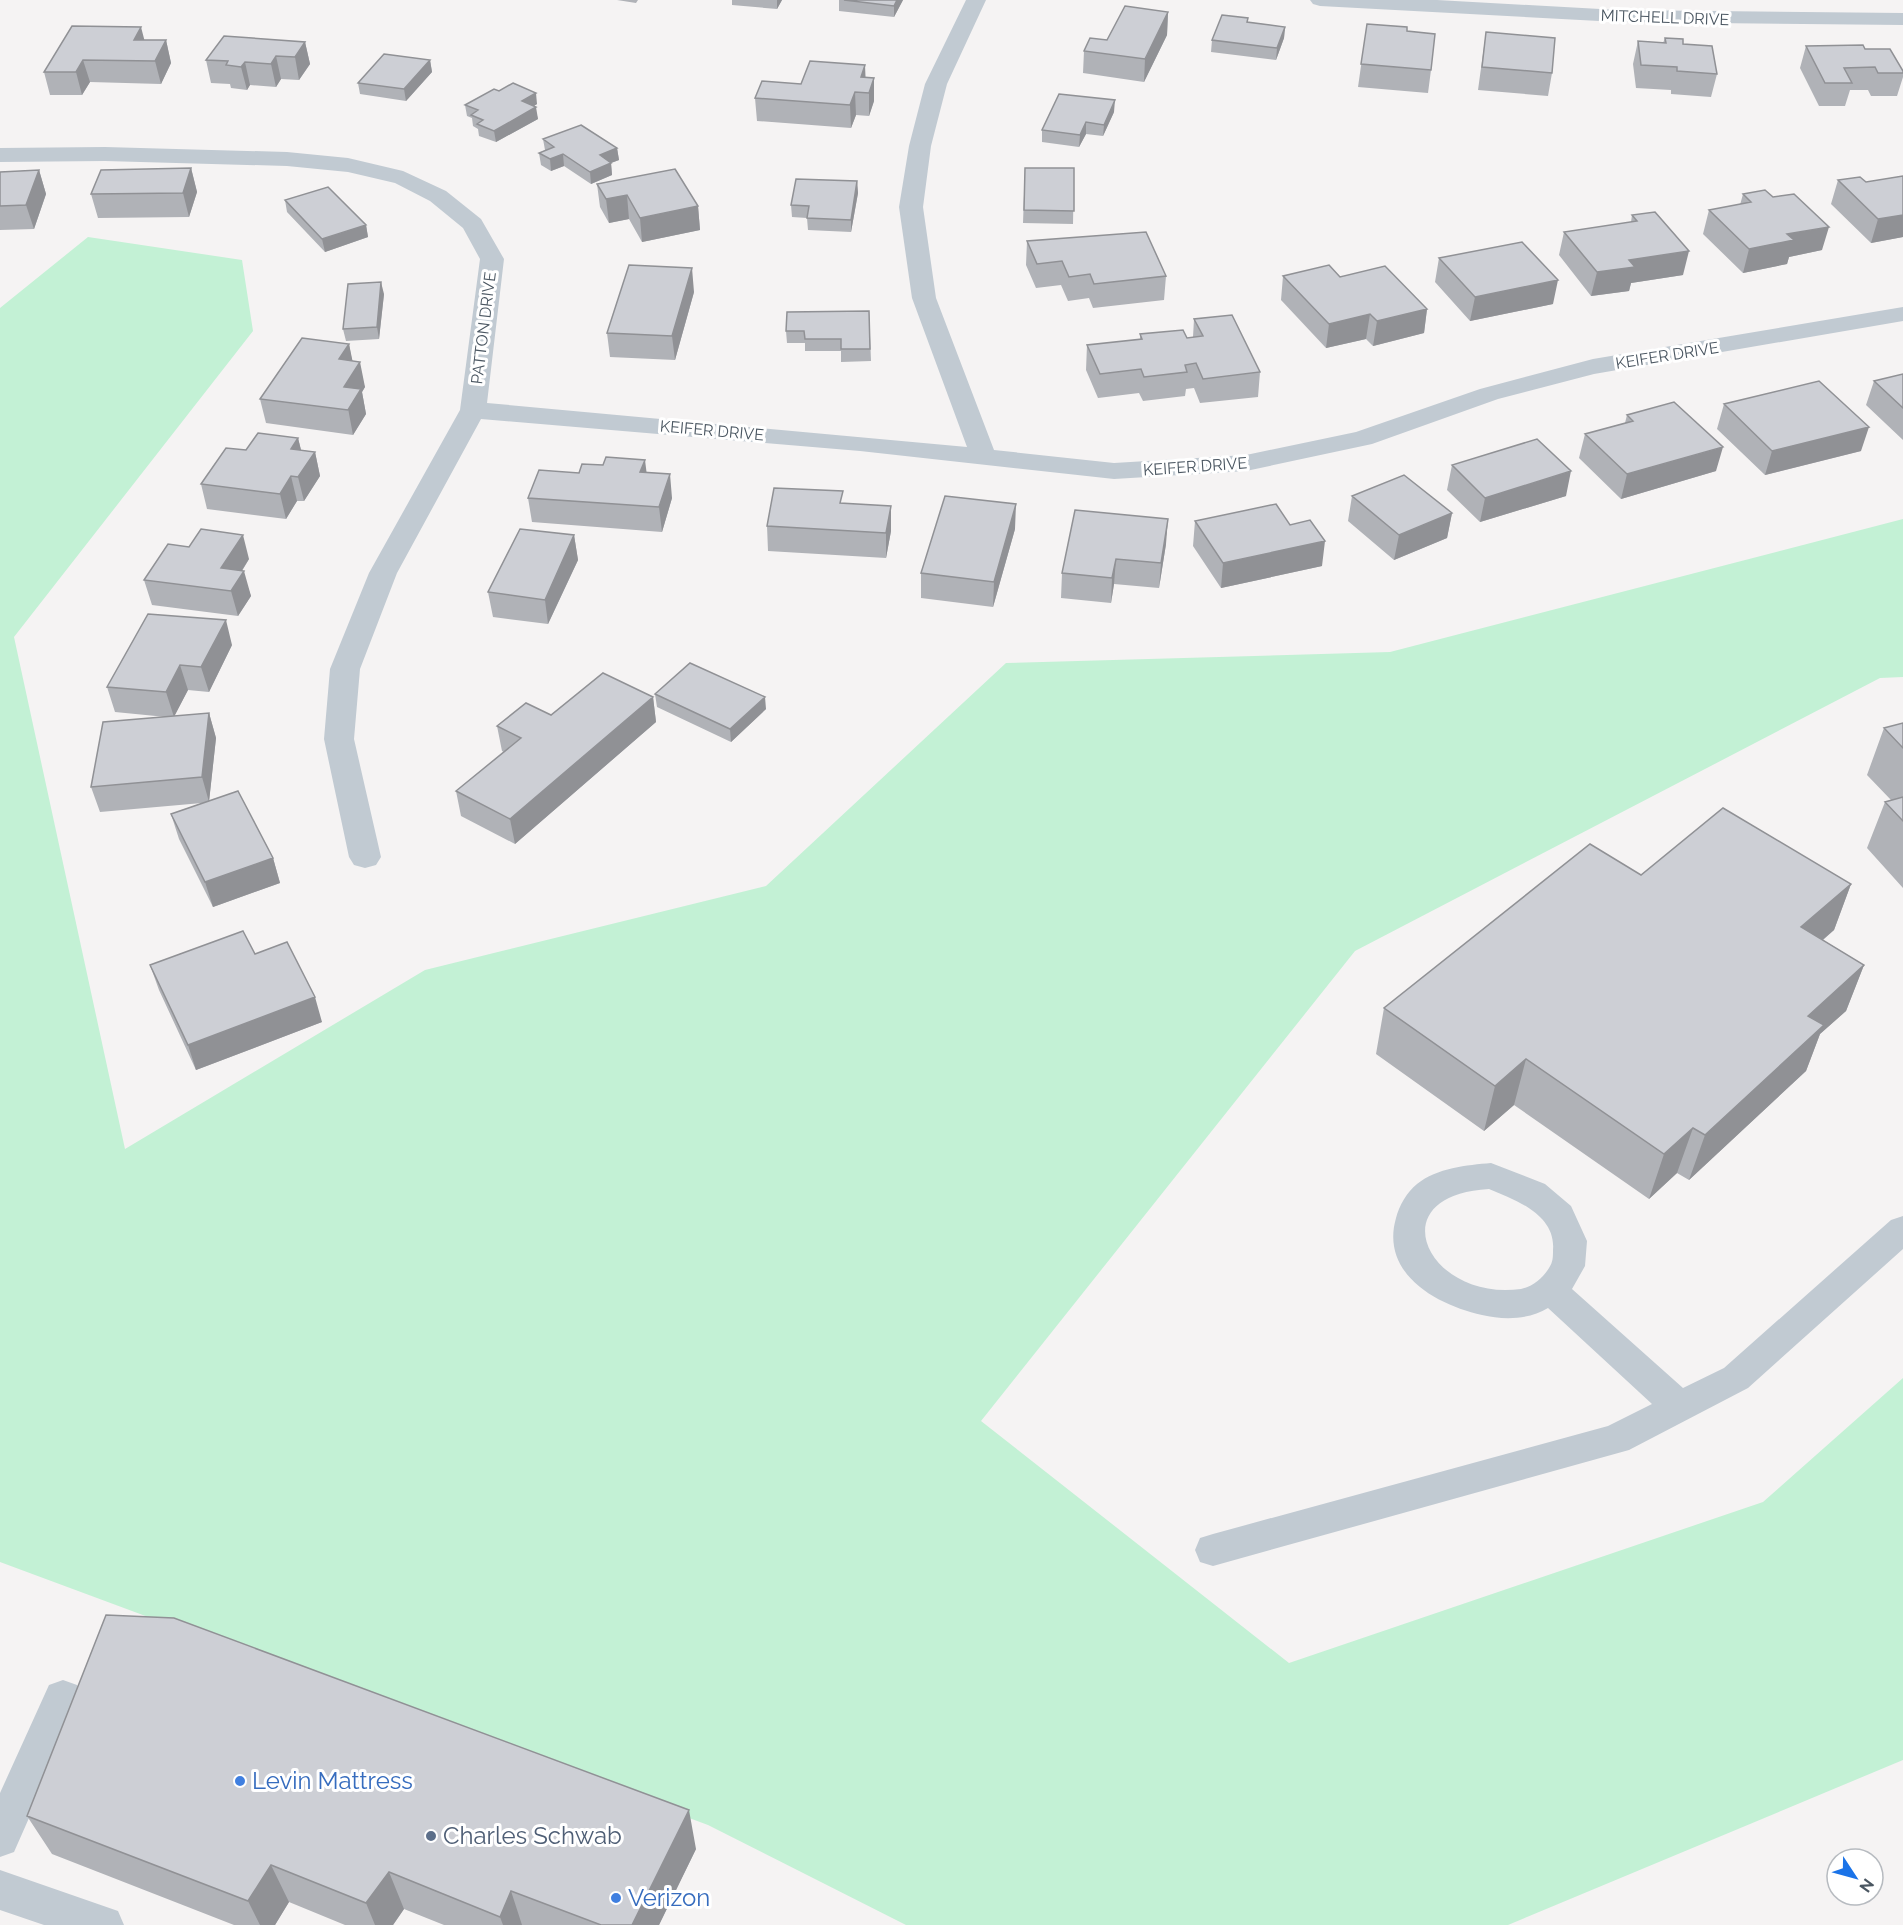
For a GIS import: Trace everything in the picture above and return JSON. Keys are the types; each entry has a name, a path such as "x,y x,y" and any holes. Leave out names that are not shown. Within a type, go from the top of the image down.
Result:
{"street":[{"path":"976,0 936,84 920,146 911,207 924,298 984,458"},
{"name":"MITCHELL DRIVE","path":"1320,0 1618,16 1903,19"},
{"name":"PATTON DRIVE","path":"0,155 105,154 287,159 348,165 403,178 438,196 473,224 492,259 473,410 383,573 345,669 339,739 365,857"},
{"name":"KEIFER DRIVE","path":"473,410 860,443 1114,471 1246,463 1363,438 1489,394 1593,367 1903,314"}],"lane":[{"path":"1491,1176 1516,1183 1539,1195 1558,1212 1569,1232 1572,1254 1566,1274 1552,1291 1531,1302 1504,1306 1477,1303 1450,1293 1429,1276 1414,1256 1409,1234 1412,1213 1424,1196 1442,1184 1466,1177 1491,1176"},
{"path":"1213,1550 1616,1439 1736,1378 1903,1229"},
{"path":"1552,1291 1678,1406"},
{"path":"0,1838 63,1698"},
{"path":"0,1890 104,1925"}],"green space":[{"path":"88,237 242,260 253,331 14,637 125,1149 425,970 766,886 1006,663 1390,652 1903,519 1903,677 1880,678 1355,951 981,1421 1289,1663 1763,1502 1903,1378 1903,1760 1508,1925 906,1925 708,1825 0,1562 0,308"}],"building":[{"path":"844,0 897,0 894,6"},
{"path":"1125,6 1168,12 1145,59 1084,51 1090,38 1107,40"},
{"path":"1222,15 1248,18 1247,22 1285,27 1277,48 1212,40"},
{"path":"1367,24 1407,27 1407,31 1435,34 1431,70 1361,64"},
{"path":"72,26 141,27 134,40 166,40 155,61 83,60 76,72 44,72"},
{"path":"1486,32 1555,38 1552,73 1482,67"},
{"path":"224,36 305,42 295,57 276,56 271,64 245,62 241,67 226,65 228,61 206,60"},
{"path":"1665,38 1683,39 1683,44 1712,46 1717,74 1677,71 1677,67 1641,65 1638,41 1666,43"},
{"path":"1863,45 1865,49 1890,49 1903,73 1878,73 1875,67 1844,68 1852,83 1825,83 1806,46"},
{"path":"384,54 430,60 404,89 358,83"},
{"path":"810,61 865,65 861,77 874,78 869,93 855,92 850,105 755,98 762,81 801,84"},
{"path":"513,83 536,93 522,101 536,107 494,131 477,124 483,120 471,115 478,110 465,105 494,89 499,91"},
{"path":"1059,94 1115,100 1104,125 1086,122 1080,135 1042,130"},
{"path":"581,125 617,148 600,155 611,163 590,172 563,154 550,159 539,153 554,147 543,139"},
{"path":"191,168 183,193 91,194 101,170"},
{"path":"1025,168 1074,168 1074,211 1024,210"},
{"path":"675,169 698,206 640,218 627,195 606,199 597,184"},
{"path":"39,170 26,205 0,206 0,172"},
{"path":"1903,176 1903,215 1878,219 1838,180 1860,177 1866,182"},
{"path":"796,179 857,181 851,220 807,218 809,206 791,205"},
{"path":"328,187 366,225 322,239 285,200"},
{"path":"1765,190 1773,197 1794,194 1829,227 1787,234 1794,240 1749,249 1709,210 1751,202 1743,194"},
{"path":"1655,212 1689,251 1629,260 1635,267 1597,272 1564,232 1637,221 1632,215"},
{"path":"1146,232 1166,276 1094,284 1090,274 1069,277 1062,261 1037,264 1027,241"},
{"path":"1522,242 1558,280 1475,297 1439,258"},
{"path":"629,265 692,268 672,336 607,333"},
{"path":"1329,265 1340,277 1385,266 1427,309 1377,321 1370,314 1329,324 1283,276"},
{"path":"381,282 377,327 343,329 348,284"},
{"path":"869,311 870,349 841,349 841,339 805,339 804,331 786,331 787,312"},
{"path":"1232,315 1260,372 1203,379 1196,363 1185,365 1187,372 1144,377 1141,369 1100,374 1087,345 1142,339 1140,334 1183,330 1187,338 1203,336 1194,319"},
{"path":"302,338 349,344 339,359 360,362 344,387 361,389 348,410 260,399"},
{"path":"1903,374 1903,408 1874,381"},
{"path":"1819,381 1869,427 1772,451 1724,404"},
{"path":"1674,402 1723,447 1627,474 1585,434 1633,421 1627,415"},
{"path":"258,433 298,438 291,449 315,452 298,477 291,476 280,494 201,484 226,448 246,450"},
{"path":"1537,439 1571,471 1485,498 1452,465"},
{"path":"606,457 645,460 640,472 670,474 659,507 528,498 539,470 579,473 582,464 603,465"},
{"path":"1404,475 1452,513 1399,535 1352,496"},
{"path":"774,488 843,491 840,503 891,506 886,533 767,526"},
{"path":"945,496 1016,504 994,582 921,573"},
{"path":"1276,504 1290,525 1310,520 1325,541 1223,563 1195,521"},
{"path":"1075,510 1168,519 1161,563 1116,559 1112,578 1062,573"},
{"path":"201,529 243,535 221,568 244,571 231,591 144,580 168,544 189,547"},
{"path":"520,529 574,535 545,600 488,592"},
{"path":"148,614 226,620 201,667 180,665 166,692 107,687"},
{"path":"690,663 765,697 730,729 655,694"},
{"path":"603,673 653,697 510,819 456,791 521,738 497,726 526,703 551,715"},
{"path":"209,713 202,777 91,787 103,722"},
{"path":"1903,723 1903,748 1884,728"},
{"path":"238,791 273,858 205,882 171,814"},
{"path":"1903,797 1903,821 1885,802"},
{"path":"1723,808 1851,884 1801,927 1864,965 1808,1016 1824,1025 1705,1135 1693,1128 1664,1154 1526,1059 1495,1086 1384,1008 1590,844 1641,875"},
{"path":"243,931 255,954 287,942 315,997 188,1045 150,965"},
{"path":"106,1615 174,1618 689,1810 632,1925 601,1925 511,1891 500,1917 389,1872 366,1903 271,1865 248,1901 27,1816"}],"place":[{"name":"Levin Mattress","path":"240,1781"},
{"name":"Charles Schwab","path":"431,1836"},
{"name":"Verizon","path":"616,1898"}]}
